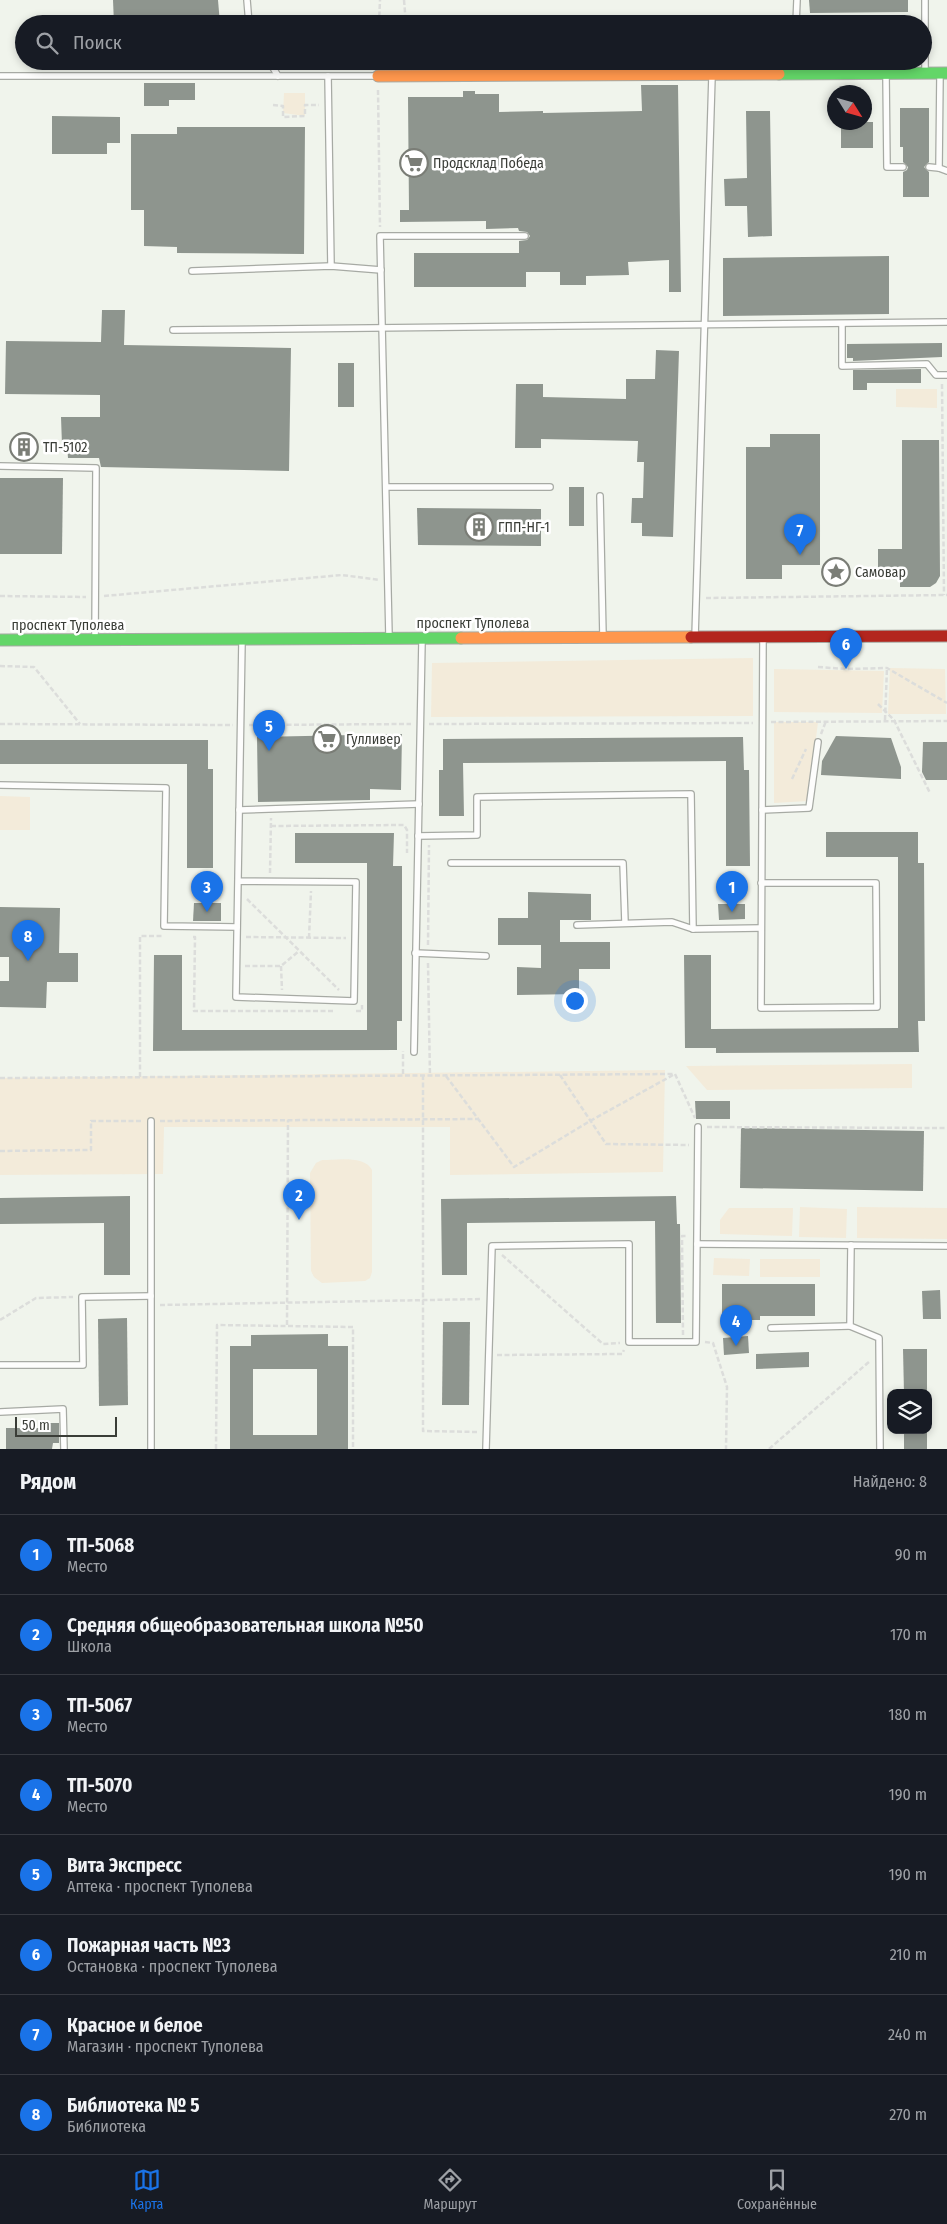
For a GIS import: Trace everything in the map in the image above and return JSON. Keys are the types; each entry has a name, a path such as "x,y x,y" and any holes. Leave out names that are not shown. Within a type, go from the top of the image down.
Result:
{"main road":[{"path":"378,76 712,74 787,70 944,73"},
{"name":"проспект Туполева","path":"0,640 947,636"}],"lane":[{"path":"247,0 248,15"},
{"path":"796,15 797,0"},
{"path":"925,0 925,15"},
{"path":"274,70 278,76"},
{"path":"886,73 887,167 903,167"},
{"path":"939,168 944,73"},
{"path":"695,637 712,74"},
{"path":"0,76 378,76"},
{"path":"328,76 331,266"},
{"path":"929,167 947,171"},
{"path":"389,639 380,236 525,236"},
{"path":"192,271 331,266 381,270"},
{"path":"173,330 947,322"},
{"path":"842,324 842,366 926,364 936,375 944,375"},
{"path":"0,466 96,468 97,596 95,640"},
{"path":"386,487 550,487"},
{"path":"600,496 603,638"},
{"path":"761,883 876,883 877,1007 761,1008 761,883 763,637"},
{"path":"414,1052 422,638"},
{"path":"238,881 356,882 354,1001 236,997 242,639"},
{"path":"762,810 809,808 818,742"},
{"path":"0,785 166,788 164,926 237,927"},
{"path":"418,836 477,835 477,796 691,794 693,928"},
{"path":"239,810 418,804"},
{"path":"451,863 623,863 626,923"},
{"path":"577,924 672,922 693,928 761,928"},
{"path":"415,953 486,956"},
{"path":"151,1121 151,1449"},
{"path":"486,1449 492,1246 629,1244 629,1342 696,1342 698,1127"},
{"path":"697,1244 947,1246"},
{"path":"850,1326 851,1245"},
{"path":"0,1365 83,1365 82,1297 151,1296"},
{"path":"771,1328 850,1326 879,1338 880,1449"},
{"path":"0,1412 63,1409 64,1449"}],"path":[{"path":"379,15 380,0"},
{"path":"404,0 405,15"},
{"path":"378,76 380,236"},
{"path":"274,105 283,106 284,117 305,116 305,105 328,106"},
{"path":"696,598 946,594 944,375"},
{"path":"0,596 97,596 282,582 342,575 388,581"},
{"path":"0,666 34,667 80,724"},
{"path":"818,667 846,669 887,668 947,703"},
{"path":"885,720 887,668"},
{"path":"878,704 894,720 930,793"},
{"path":"0,724 240,725 947,721"},
{"path":"272,809 270,874 279,874"},
{"path":"271,826 404,825 407,830 407,855"},
{"path":"309,938 311,882"},
{"path":"238,890 349,1001 362,1011"},
{"path":"140,1078 140,936 167,936"},
{"path":"186,937 195,937 194,1011 342,1011"},
{"path":"237,937 355,938"},
{"path":"236,966 281,966 299,951"},
{"path":"362,1002 362,1011"},
{"path":"352,1011 362,1011"},
{"path":"403,1044 403,1074"},
{"path":"0,1078 403,1074 446,1076 675,1074"},
{"path":"446,1076 514,1167 590,1121 675,1074"},
{"path":"675,1074 698,1127 947,1128"},
{"path":"423,1075 423,1431 486,1432"},
{"path":"560,1075 606,1144 698,1145"},
{"path":"0,1151 91,1150 91,1121 479,1119"},
{"path":"288,1120 288,1325"},
{"path":"492,1246 603,1344 629,1342"},
{"path":"0,1320 36,1298 82,1297"},
{"path":"151,1305 490,1299"},
{"path":"216,1449 217,1325 353,1327 353,1449"},
{"path":"489,1355 622,1354 629,1342"},
{"path":"696,1342 713,1343 726,1387 726,1449"},
{"path":"769,1449 879,1352"}],"shaded area":[{"path":"284,93 305,93 305,116 283,113"},
{"path":"896,389 937,389 937,408 896,407"},
{"path":"753,658 753,716 431,717 432,663"},
{"path":"890,668 945,669 946,714 888,714"},
{"path":"774,669 884,671 882,713 774,712"},
{"path":"774,722 818,722 808,801 774,803"},
{"path":"0,796 30,797 30,830 0,830"},
{"path":"912,1064 912,1088 707,1090 686,1066"},
{"path":"665,1070 663,1172 450,1175 450,1127 164,1127 163,1174 0,1175 0,1078"},
{"path":"322,1160 357,1160 368,1165 372,1170 372,1272 370,1278 365,1281 322,1283 314,1277 311,1271 310,1173 316,1163"},
{"path":"800,1207 847,1209 846,1238 799,1237"},
{"path":"857,1207 947,1208 947,1239 857,1238"},
{"path":"729,1208 793,1208 792,1236 720,1234 720,1220"},
{"path":"714,1258 750,1259 749,1276 713,1275"},
{"path":"760,1259 820,1259 820,1277 760,1277"}],"building":[{"path":"113,0 218,0 219,15 114,15"},
{"path":"809,0 908,0 908,12 810,13"},
{"path":"144,83 195,83 195,100 169,100 169,106 144,106"},
{"path":"641,85 678,85 681,292 669,292 669,260 628,262 629,275 586,276 586,285 560,285 560,272 526,272 526,287 414,287 414,253 519,253 519,241 527,240 530,236 527,232 519,231 518,228 486,229 486,221 400,222 400,210 409,210 408,97 463,97 463,91 475,91 475,94 499,94 499,112 642,111"},
{"path":"900,108 929,108 929,162 924,167 929,172 929,197 903,197 903,172 908,167 903,162 903,147 900,147"},
{"path":"746,111 770,111 772,236 748,237 747,206 725,206 724,179 747,178"},
{"path":"52,116 120,117 120,143 107,143 107,154 52,154"},
{"path":"873,122 873,148 841,148 841,130 872,130"},
{"path":"177,127 305,127 304,254 177,253 177,247 144,246 144,210 131,210 131,134 177,134"},
{"path":"889,256 889,314 723,316 723,258"},
{"path":"102,310 125,310 124,345 291,348 289,471 101,467 99,458 68,458 67,445 62,445 61,417 100,417 100,395 5,394 6,341 101,342"},
{"path":"942,343 942,357 853,361 853,358 847,358 847,344"},
{"path":"656,350 679,351 673,537 642,536 642,523 631,523 632,498 643,498 644,462 637,462 638,441 541,439 541,448 515,448 516,384 543,384 543,397 626,399 626,379 655,379"},
{"path":"338,363 354,363 354,407 338,407"},
{"path":"921,369 921,383 867,383 867,390 853,390 853,370"},
{"path":"770,434 820,434 820,565 782,565 782,579 746,579 746,447 770,447"},
{"name":"ТП-5102","path":"13,440 35,441 35,454 13,453"},
{"path":"902,440 939,440 940,576 936,583 930,587 900,587 900,578 878,578 878,549 902,549"},
{"path":"0,478 63,478 62,554 0,554"},
{"path":"569,487 584,487 584,526 569,526"},
{"name":"ГПП-НГ-1","path":"417,508 541,509 541,546 418,545"},
{"path":"402,734 401,790 370,789 370,800 258,802 257,737"},
{"path":"836,736 891,738 901,767 901,779 821,775 822,761"},
{"path":"743,737 744,770 749,770 750,866 726,866 726,761 463,763 464,816 439,816 439,770 443,770 443,739"},
{"path":"0,740 208,740 208,769 213,769 213,868 187,868 187,764 0,764"},
{"path":"923,742 947,742 947,780 926,780 922,772"},
{"path":"826,832 918,832 918,863 924,863 925,1021 918,1021 919,1052 716,1053 716,1048 685,1048 684,955 711,955 711,1029 898,1028 898,857 826,857"},
{"path":"295,833 394,833 393,866 402,866 402,1021 397,1021 397,1050 153,1051 154,955 182,955 182,1030 367,1030 367,863 295,863"},
{"path":"528,892 591,894 591,920 560,920 560,942 610,942 610,969 579,969 579,994 517,995 517,967 541,968 541,945 498,945 498,918 528,918"},
{"path":"194,903 221,903 221,921 193,921"},
{"path":"718,904 745,904 745,919 719,920"},
{"path":"0,907 60,908 59,953 78,953 78,982 47,982 46,1008 0,1007 0,981 9,981 9,957 0,957"},
{"path":"695,1101 730,1101 730,1119 696,1119"},
{"path":"741,1128 924,1131 923,1191 740,1188"},
{"path":"130,1196 130,1275 104,1275 104,1223 0,1224 0,1198"},
{"path":"676,1196 677,1224 680,1224 681,1323 656,1323 655,1221 467,1223 467,1275 442,1275 441,1199"},
{"path":"722,1284 815,1284 815,1316 760,1316 760,1320 750,1320 750,1316 722,1316"},
{"path":"940,1290 941,1319 923,1319 922,1291"},
{"path":"127,1318 128,1405 99,1406 98,1319"},
{"path":"443,1322 470,1322 469,1405 442,1405"},
{"path":"328,1334 328,1346 348,1346 348,1449 230,1449 230,1346 251,1346 251,1335","holes":["253,1369 317,1369 317,1435 253,1435"]},
{"path":"748,1336 749,1353 724,1355 723,1338"},
{"path":"903,1349 927,1349 927,1389 904,1389"},
{"path":"809,1352 809,1367 756,1369 756,1354"},
{"path":"42,1423 59,1423 59,1443 53,1443 52,1449 6,1449 6,1428 42,1428"},
{"path":"904,1434 927,1434 927,1449 904,1449"}],"traffic: fast":[{"path":"779,74 947,73"},
{"path":"0,640 461,638"}],"traffic: slow":[{"path":"378,76 779,74"},
{"path":"461,638 691,637"}],"traffic: jam":[{"path":"691,637 947,636"}],"place":[{"name":"Продсклад Победа","path":"414,163"},
{"name":"ТП-5102","path":"24,447"},
{"name":"ГПП-НГ-1","path":"479,527"},
{"name":"Красное и белое","path":"800,555"},
{"name":"Самовар","path":"836,572"},
{"name":"Пожарная часть №3","path":"846,669"},
{"name":"Гулливер","path":"327,739"},
{"name":"Вита Экспресс","path":"269,751"},
{"name":"ТП-5067","path":"207,912"},
{"name":"ТП-5068","path":"732,912"},
{"name":"Библиотека № 5","path":"28,961"},
{"name":"Средняя общеобразовательная школа №50","path":"299,1220"},
{"name":"ТП-5070","path":"736,1346"}]}
